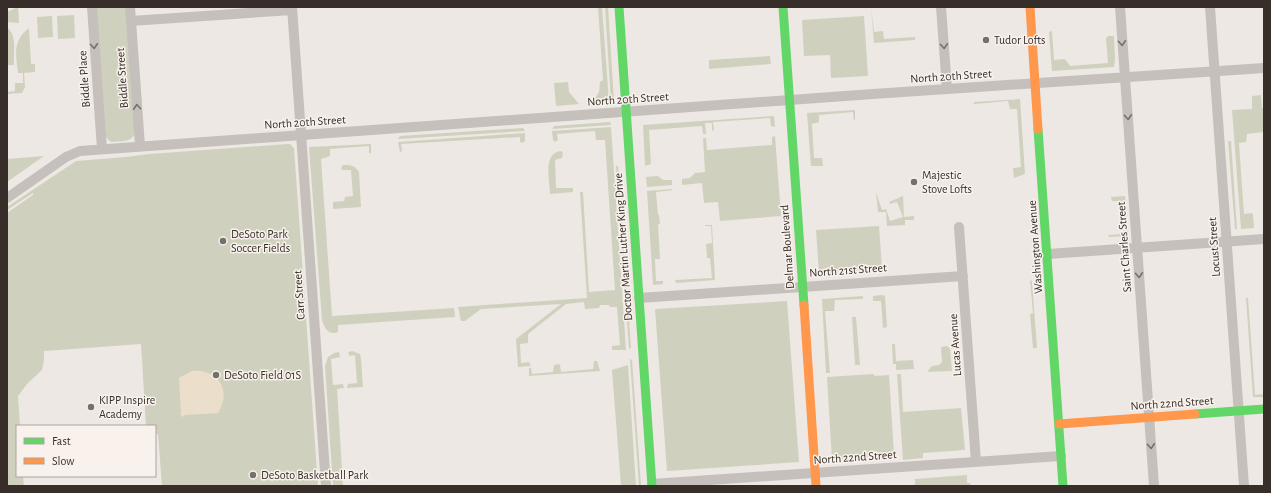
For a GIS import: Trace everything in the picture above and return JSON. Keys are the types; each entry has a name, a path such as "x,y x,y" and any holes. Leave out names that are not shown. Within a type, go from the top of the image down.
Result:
{"main road":[{"name":"Doctor Martin Luther King Drive","path":"619,7 652,485"},
{"name":"Delmar Boulevard","path":"782,7 790,100 801,286 816,486"},
{"name":"Washington Avenue","path":"1030,7 1063,486"},
{"name":"North 22nd Street","path":"1059,424 1264,409"}],"street":[{"name":"Biddle Place","path":"92,7 102,149"},
{"name":"Biddle Street","path":"130,7 140,146"},
{"path":"941,7 947,89"},
{"name":"Saint Charles Street","path":"1120,7 1154,486"},
{"name":"Locust Street","path":"1210,7 1244,486"},
{"path":"131,21 292,8"},
{"name":"Carr Street","path":"292,8 326,486"},
{"name":"North 20th Street","path":"7,198 72,154 80,151 790,100 1264,68"},
{"name":"Lucas Avenue","path":"959,227 976,462"},
{"path":"1048,254 1264,239"},
{"name":"North 21st Street","path":"639,298 963,276"},
{"name":"North 22nd Street","path":"652,485 1061,456"}],"green space":[{"path":"18,7 19,23 7,22 7,12"},
{"path":"96,7 126,7 135,134 130,139 124,141 111,142 106,137"},
{"path":"598,7 602,7 609,102 592,103 599,92 600,82 603,80"},
{"path":"605,7 608,7 614,102 611,102"},
{"path":"871,7 874,32 883,31 884,39 915,37 915,40 874,43"},
{"path":"74,15 75,38 58,39 57,16"},
{"path":"52,16 53,37 38,38 37,17"},
{"path":"864,16 868,76 831,78 830,55 804,56 802,20"},
{"path":"7,27 13,35 14,40 14,65 7,65"},
{"path":"29,28 31,64 35,64 35,72 24,73 25,87 22,93 7,94 7,92 15,91 15,83 23,83 23,73 18,73 16,49 20,38"},
{"path":"1052,31 1054,60 1065,59 1070,66 1108,63 1106,38 1108,36 1114,36 1114,67 1052,71 1049,32"},
{"path":"770,56 771,64 709,69 709,60"},
{"path":"568,82 569,92 579,104 556,106 554,83"},
{"path":"1261,95 1262,108 1264,108 1264,132 1247,134 1246,142 1239,143 1244,214 1252,213 1254,228 1241,229 1232,110 1252,109 1252,96"},
{"path":"1020,99 1025,174 1014,178 1013,168 1021,167 1017,109 1010,109 1008,101 974,104 974,102"},
{"path":"855,110 854,121 853,112 819,115 819,122 812,124 814,158 822,158 823,166 811,166 807,113"},
{"path":"774,116 775,127 771,126 770,118 713,122 714,130 712,131 712,123 705,123 706,134 703,134 702,126 649,130 651,164 645,166 643,125"},
{"path":"610,122 611,125 552,129 554,126"},
{"path":"611,127 626,350 612,350 612,346 620,345 617,307 600,305 599,308 585,309 584,302 566,304 528,334 528,343 520,344 521,363 529,362 531,366 518,367 516,339 561,304 481,309 465,321 461,321 458,307 587,298 580,192 583,192 589,292 615,290 605,140 596,140 595,131 557,134 558,140 555,142 553,140 552,131"},
{"path":"523,128 525,131 398,139 400,136"},
{"path":"525,133 525,141 522,143 520,142 520,137 401,144 402,151 400,152 398,142"},
{"path":"775,136 781,216 720,221 718,202 704,203 702,183 682,185 682,179 690,178 695,173 705,172 703,138 706,138 707,150 772,145 772,137"},
{"path":"1228,141 1231,141 1237,229 1235,229"},
{"path":"290,144 294,148 318,486 162,486 156,425 146,425 141,344 44,351 42,370 27,384 18,396 20,425 16,425 16,477 23,477 24,486 7,486 7,213 33,195 33,193 7,210 7,207 76,161"},
{"path":"371,144 371,153 369,153 369,146 330,149 330,156 321,159 332,316 454,308 455,317 338,325 338,332 332,333 327,330 322,320 309,147"},
{"path":"561,151 563,153 562,158 555,160 556,188 573,188 573,192 550,194 548,175 549,162 555,153"},
{"path":"44,156 7,182 7,159"},
{"path":"343,165 352,166 359,172 361,207 333,209 333,202 344,201 345,197 353,196 351,170 342,170 341,168"},
{"path":"616,166 618,166 631,348 629,349"},
{"path":"658,176 663,180 672,180 672,185 647,187 646,177"},
{"path":"673,190 656,192 660,224 658,224 660,259 655,259 656,281 663,281 663,284 653,285 647,191"},
{"path":"876,192 882,210 886,209 890,221 903,217 897,202 890,204 889,202 903,196 904,217 914,216 914,220 905,220 905,225 887,226 886,212 878,212"},
{"path":"1125,196 1128,236 1109,237 1108,235 1124,234 1122,201 1112,201 1111,197"},
{"path":"705,225 712,225 715,280 676,283 675,280 712,278 710,258 707,258 706,244 712,243 711,226"},
{"path":"879,226 882,269 819,273 816,230"},
{"path":"1030,280 1032,281 1037,348 1033,348 1030,314 1033,313"},
{"path":"863,296 863,299 835,300 834,311 825,311 830,373 826,373 822,299"},
{"path":"873,296 885,296 887,327 883,328 881,301 873,301"},
{"path":"1246,298 1248,298 1255,395 1264,394 1264,397 1253,397"},
{"path":"787,301 799,462 667,471 655,309"},
{"path":"852,317 856,317 860,365 855,365"},
{"path":"892,344 895,344 896,361 913,360 914,369 896,370 896,364 893,364"},
{"path":"947,346 950,349 952,371 927,372 932,366 939,365 942,362 941,347"},
{"path":"352,351 360,354 363,387 347,388 348,384 357,383 355,355 350,356 348,353"},
{"path":"339,352 340,357 331,359 333,385 343,384 344,388 337,389 343,486 333,486 325,366 328,357"},
{"path":"630,359 632,360 641,486 639,486"},
{"path":"594,361 597,361 600,371 529,376 529,368 531,368 532,374 553,372 554,365 559,364 561,372 593,369"},
{"path":"628,365 636,486 621,486 612,370"},
{"path":"874,374 874,376 889,375 894,455 832,460 827,377"},
{"path":"897,374 901,374 903,412 961,408 965,450 923,453 923,458 903,460"},
{"path":"967,475 967,483 970,483 971,486 915,486 915,479"}],"sand":[{"path":"192,371 201,371 209,374 216,378 220,383 224,397 218,413 185,415 183,417 180,414 179,378"}],"traffic: fast":[{"path":"619,7 652,486"},
{"path":"783,7 804,305"},
{"path":"1038,129 1063,486"},
{"path":"1195,414 1264,409"}],"traffic: slow":[{"path":"1030,7 1038,129"},
{"path":"804,305 816,486"},
{"path":"1059,424 1195,414"}],"place":[{"name":"Tudor Lofts","path":"986,40"},
{"name":"Majestic Stove Lofts","path":"914,182"},
{"name":"DeSoto Park Soccer Fields","path":"223,241"},
{"name":"DeSoto Field 01S","path":"216,375"},
{"name":"KIPP Inspire Academy","path":"91,407"},
{"name":"DeSoto Basketball Park","path":"253,475"}]}
